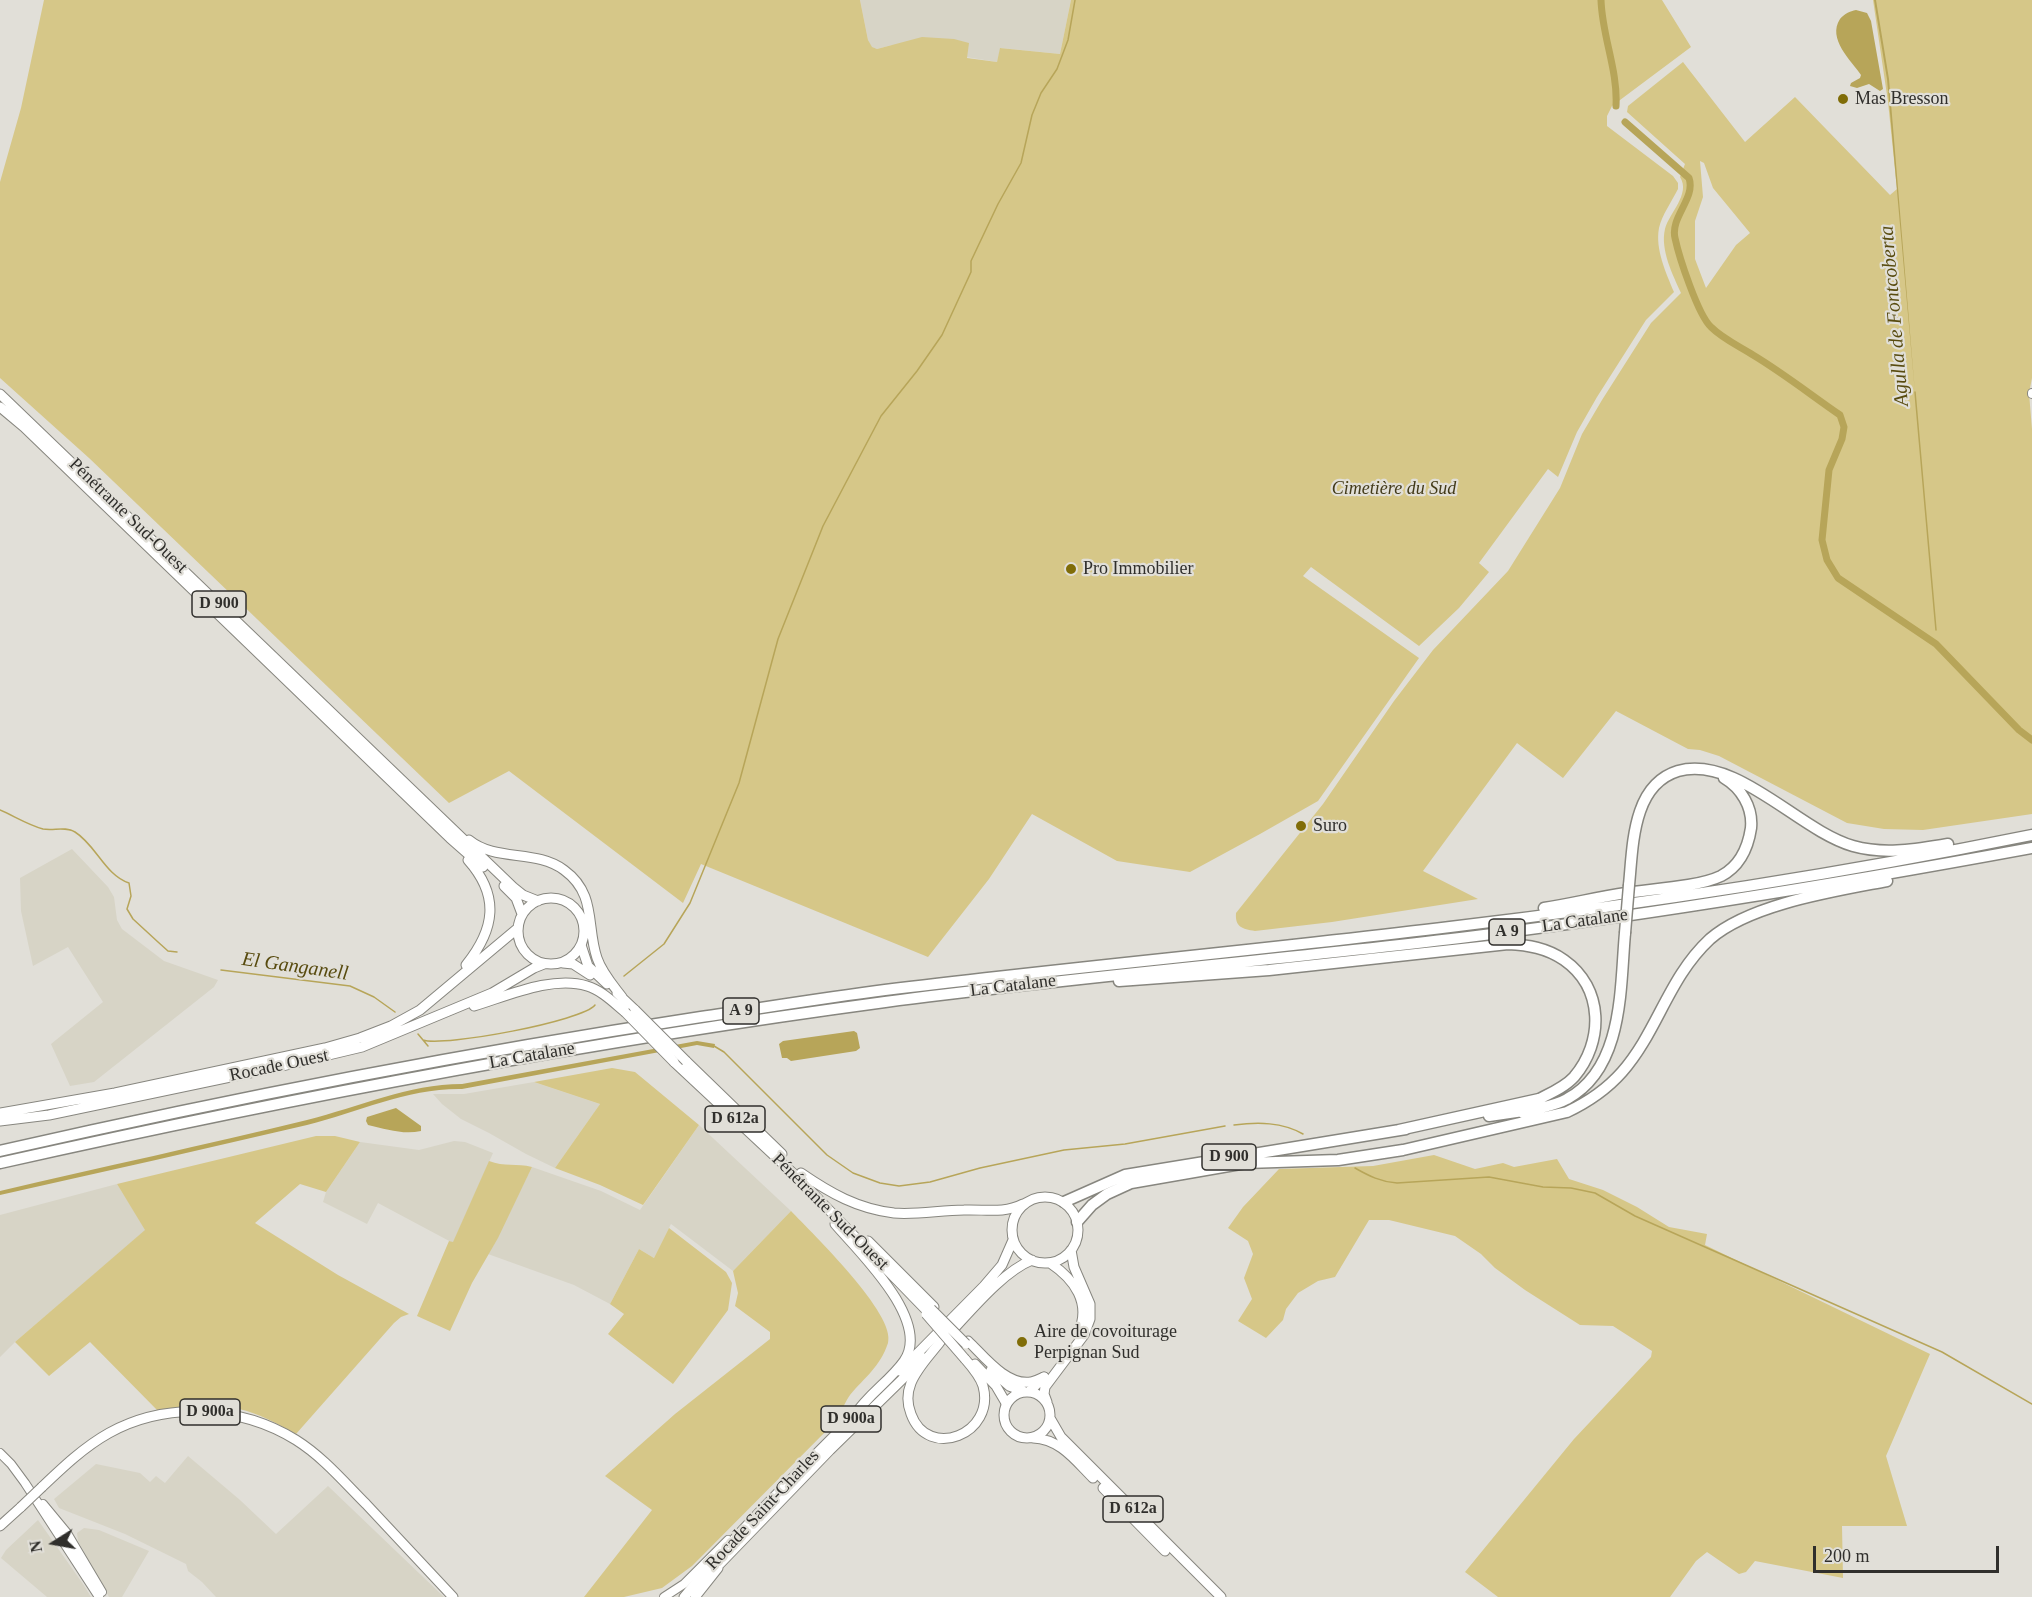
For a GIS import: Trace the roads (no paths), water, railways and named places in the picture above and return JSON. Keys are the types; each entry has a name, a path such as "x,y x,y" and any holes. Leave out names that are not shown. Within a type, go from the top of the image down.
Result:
{"highway":[{"path":"1402,1150 1566,1100 1585,1086 1603,1063 1613,1036 1638,819 1642,804 1650,792 1673,773 1695,768 1729,774 1811,825 1852,846 1886,851 1957,843 1981,845"},
{"path":"1491,922 1511,912 1701,882 1720,876 1742,857 1749,843 1751,822 1748,807 1742,795 1730,782 1711,770"},
{"name":"La Catalane","path":"0,1150 316,1083 620,1029 879,991 1491,922 1783,880 2032,835"},
{"name":"La Catalane","path":"0,1163 308,1097 525,1057 785,1016 1016,986 1472,937 1684,908 2032,848"},
{"path":"1402,1150 1551,1117 1586,1102 1622,1072 1637,1052 1689,961 1712,938 1743,918 1772,906 1899,879 1920,869"},
{"path":"1092,978 1110,982 1269,970 1508,944 1527,945 1549,951 1577,970 1594,1004 1597,1023 1589,1056 1573,1078 1539,1099 1399,1130"},
{"path":"1399,1130 1530,1110"},
{"name":"D 900","path":"1065,1202 1125,1175 1399,1130"},
{"name":"D 900","path":"1077,1222 1092,1205 1107,1194 1131,1183 1246,1163 1338,1160 1402,1150"}],"main road":[{"name":"Pénétrante Sud-Ouest","path":"0,394 513,887 523,896 538,901"},
{"path":"0,407 24,427 450,838 500,882 516,898 522,914"},
{"name":"Pénétrante Sud-Ouest","path":"436,814 489,851 542,859 567,872 583,891 589,905 597,961 622,997"},
{"path":"450,838 481,876 491,908 484,939 450,986"},
{"path":"544,964 533,960 524,951 519,940 518,928 522,914 545,898 559,899 572,906 581,917 583,924 584,938 581,945 573,956 562,963"},
{"name":"Rocade Ouest","path":"0,1113 115,1093 315,1050 360,1038 408,1018 450,986 518,928"},
{"name":"Pénétrante Sud-Ouest","path":"581,945 588,966 854,1228 930,1311"},
{"name":"Pénétrante Sud-Ouest","path":"562,963 573,964 588,973 674,1062 798,1174 930,1311"},
{"name":"Rocade Ouest","path":"0,1121 49,1115 362,1047 492,993 534,968 544,964 562,963"},
{"path":"426,1021 561,982 587,986 598,991 625,1012"},
{"path":"798,1174 839,1198 864,1207 894,1213 969,1210 997,1212 1012,1210 1035,1198 1054,1197 1065,1202 1075,1214 1077,1240 1062,1259 1050,1263"},
{"name":"D 900a","path":"798,1174 804,1191 872,1266 899,1303 910,1330 909,1352 904,1361 864,1401 854,1416"},
{"path":"1023,1204 1013,1221 1013,1240 1017,1249 1032,1260 1050,1263 1065,1274 1080,1297 1084,1313 1080,1331 1044,1377 1027,1391 1013,1395 1006,1403 1003,1417 1008,1430 1020,1437 1033,1438 1044,1430 1050,1418 1044,1394 1045,1387 1083,1335 1090,1319 1090,1304 1074,1267 1071,1250"},
{"name":"Rocade Saint-Charles","path":"684,1597 780,1489 984,1286 1002,1264 1013,1240"},
{"name":"Rocade Saint-Charles","path":"693,1597 744,1538 830,1450 1005,1277 1032,1260"},
{"path":"930,1311 982,1384 984,1396 979,1420 969,1430 957,1436 938,1438 919,1428 912,1419 908,1407 908,1393 917,1371 940,1342"},
{"name":"D 612a","path":"930,1311 1001,1380 1009,1386 1027,1391"},
{"path":"965,1344 998,1370 1014,1379 1030,1382 1044,1377"},
{"name":"D 612a","path":"965,1344 1006,1403"},
{"path":"1027,1391 1042,1397 1047,1402"},
{"name":"D 900a","path":"0,1526 86,1449 111,1432 159,1415 203,1412 233,1415 264,1424 296,1440 313,1452 453,1597"},
{"name":"D 612a","path":"1050,1418 1061,1437 1221,1597"},
{"name":"D 612a","path":"1033,1438 1045,1438 1063,1448 1212,1597"},
{"path":"0,1453 25,1483 99,1597"},
{"path":"0,1461 25,1483 67,1533 104,1597"},
{"path":"664,1597 684,1584 780,1489"},
{"name":"D 900a","path":"422,1563 458,1597"}],"waterway":[{"path":"624,976 664,944 690,903 739,783 778,639 823,526 881,416 942,335 971,272 971,261 998,204 1021,163 1032,115 1041,93 1057,69 1068,40 1075,0"},
{"path":"1601,0 1615,79 1616,106"},
{"path":"1625,122 1689,178 1689,193 1674,230 1680,258 1706,321 1721,335 1775,369 1840,415 1844,427 1842,439 1829,470 1822,540 1827,560 1838,578 1936,644 2019,730 2032,740"},
{"name":"Agulla de Fontcoberta","path":"1915,392 1936,630"},
{"name":"El Ganganell","path":"0,810 43,829 67,829 75,832 89,844 113,873 129,883 131,896 127,909 133,919 168,951 177,952"},
{"name":"El Ganganell","path":"221,970 350,986 374,997 395,1012"},
{"path":"423,1040 457,1040 512,1031 566,1018 595,1005"},
{"name":"El Ganganell","path":"418,1034 428,1046"},
{"path":"714,1046 724,1052 827,1155 853,1173 880,1183 899,1186 930,1182 980,1168 1064,1150 1125,1144 1225,1126"},
{"path":"1234,1125 1270,1124 1287,1127 1303,1134"},
{"path":"1355,1168 1375,1178 1397,1183 1489,1177 1543,1187 1571,1188 1595,1193 1635,1216 1942,1352 2032,1404"}],"place":[{"name":"Mas Bresson","path":"1843,99"},
{"name":"Pro Immobilier","path":"1071,569"},
{"name":"Suro","path":"1301,826"},
{"name":"Aire de covoiturage Perpignan Sud","path":"1022,1342"}],"park label":[{"name":"Cimetière du Sud","path":"1394,489"}]}
